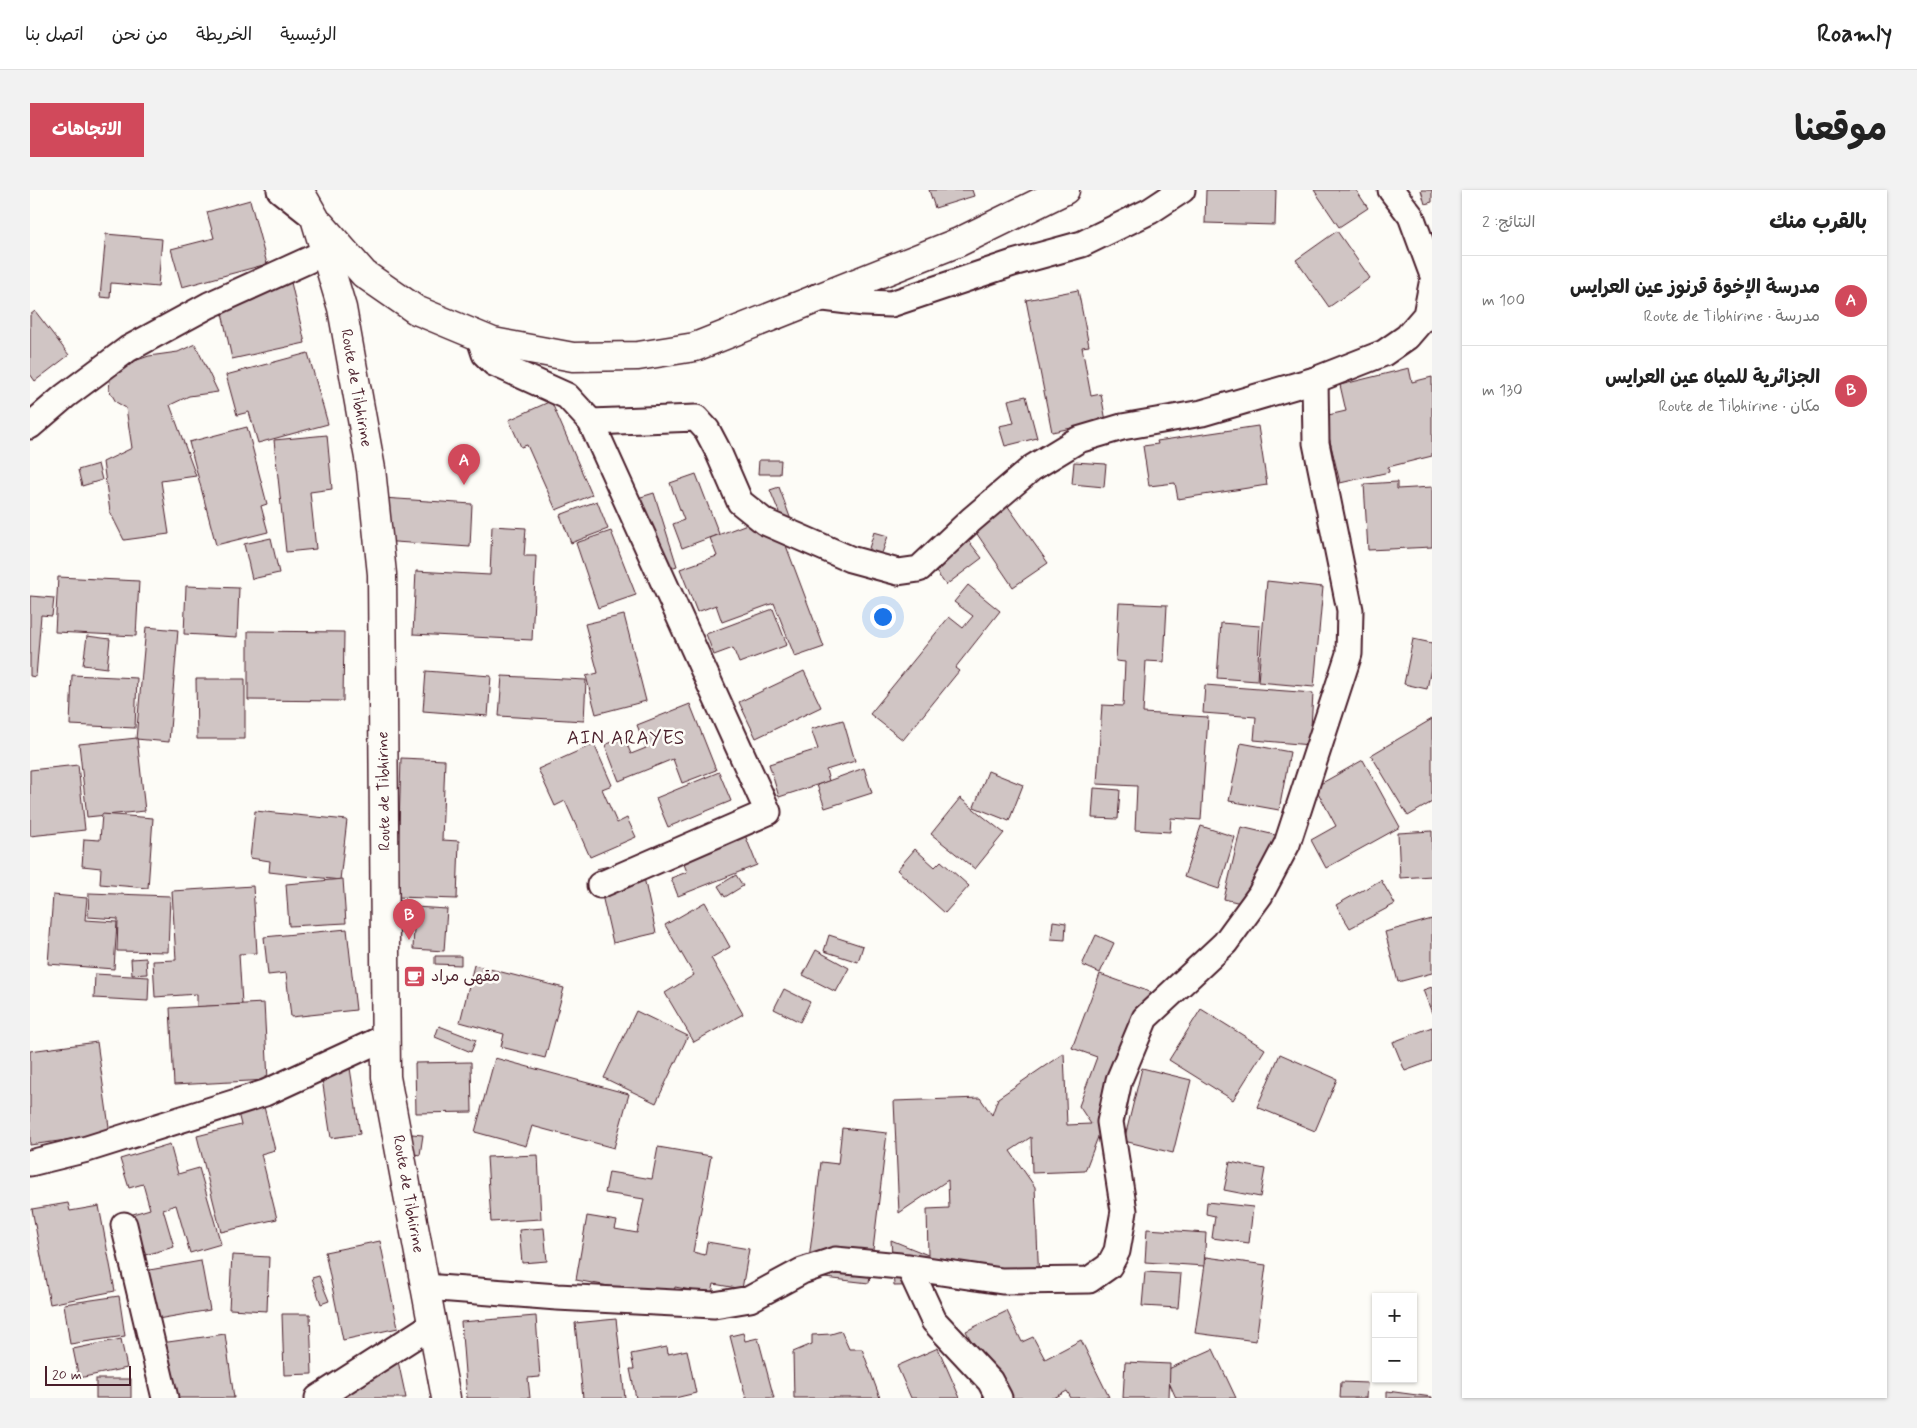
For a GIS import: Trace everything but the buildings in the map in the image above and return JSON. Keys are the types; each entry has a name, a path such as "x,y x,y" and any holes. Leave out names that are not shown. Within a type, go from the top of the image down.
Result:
{"street":[{"path":"280,190 315,218 364,274 416,310 492,342 573,357 638,356 695,347 816,297 959,242 1065,190"},
{"name":"Route de Tibhirine","path":"299,190 315,218 342,308 370,468 382,574 386,1077 446,1398"},
{"path":"816,297 864,303 891,304 1013,263 1082,244 1150,211 1182,190"},
{"path":"1390,190 1411,216 1432,273"},
{"path":"30,426 65,396 128,349 210,305 326,252"},
{"path":"591,422 696,418 707,430 717,449 740,502 765,522 850,559 898,572 919,569 971,520 1032,468 1078,440 1122,427 1202,413 1315,380 1384,353 1408,337 1426,315 1432,284"},
{"path":"479,336 485,354 494,363 567,396 591,422 768,812 600,885"},
{"path":"425,1287 556,1298 714,1305 750,1300 802,1271 835,1260 909,1267 1002,1281 1089,1280 1110,1266 1118,1251 1124,1211 1110,1122 1120,1080 1145,1018 1225,943 1260,895 1287,844 1349,654 1350,610 1316,443 1315,380"},
{"path":"30,1163 87,1149 265,1093 386,1037"},
{"path":"124,1225 165,1398"},
{"path":"909,1267 934,1321 990,1381 999,1398"},
{"path":"318,1398 432,1325"}],"place":[{"name":"مدرسة الإخوة قرنوز عين العرايس","path":"464,485"},
{"name":"الجزائرية للمياه عين العرايس","path":"409,940"},
{"name":"مقهى مراد","path":"415,976"}],"district":[{"name":"AIN ARAYES","path":"626,738"}]}
